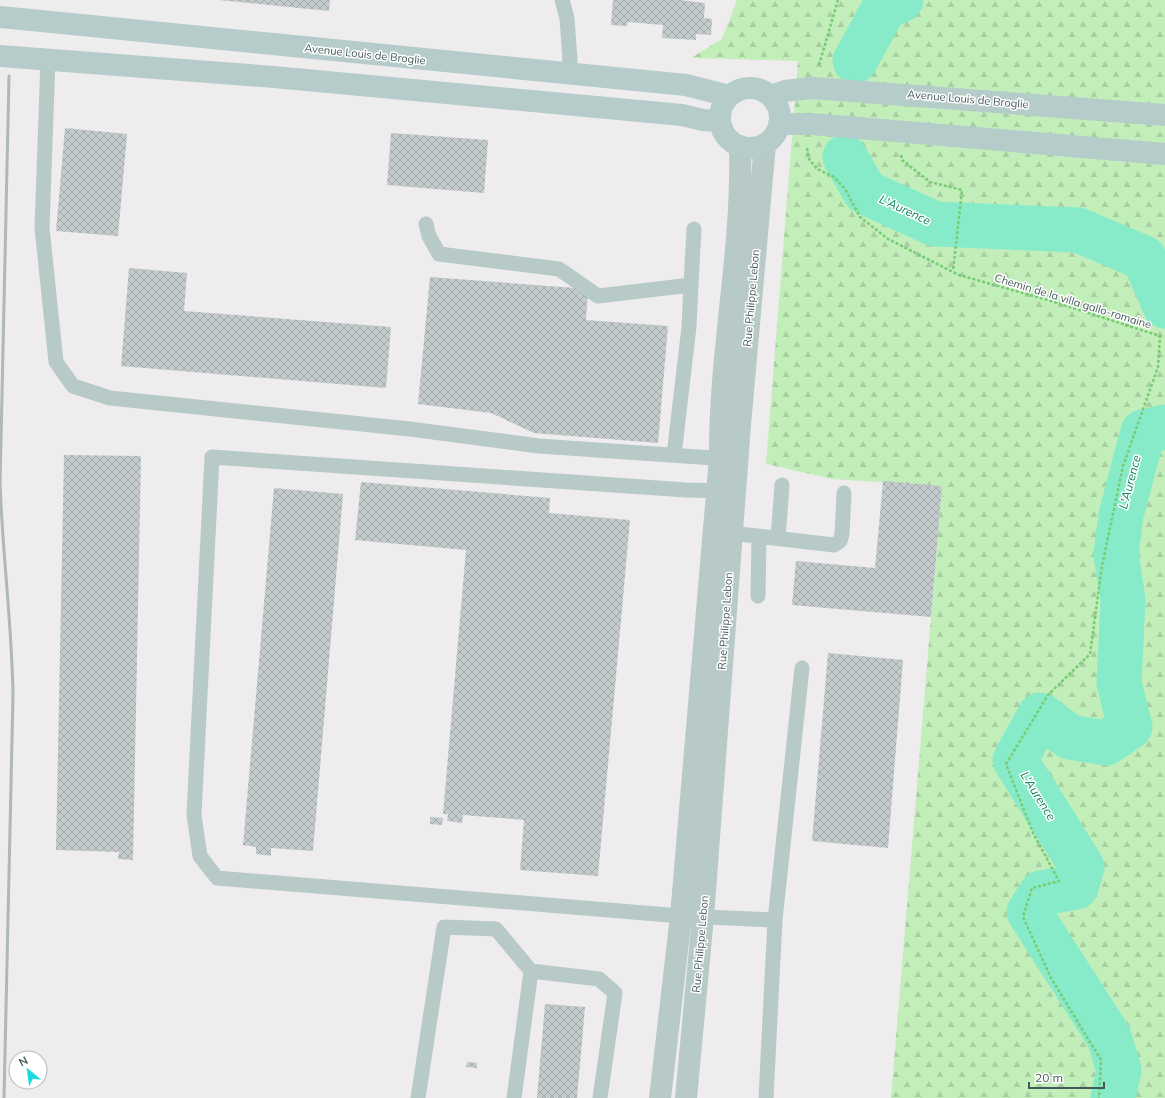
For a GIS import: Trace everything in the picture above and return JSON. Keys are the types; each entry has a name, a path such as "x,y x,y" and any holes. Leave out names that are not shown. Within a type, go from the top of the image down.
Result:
{"main road":[{"name":"Avenue Louis de Broglie","path":"0,17 686,86 728,96"},
{"path":"0,56 274,77 644,111 682,115 703,120 720,121"},
{"path":"754,88 763,90 771,96 779,111 779,124 776,134 765,144 748,148 732,143 726,136 720,121 720,112 728,96 736,91 754,88"},
{"name":"Avenue Louis de Broglie","path":"771,96 785,91 812,88 1165,115"},
{"path":"779,124 812,124 1165,154"}],"street":[{"name":"Rue Philippe Lebon","path":"660,1098 681,916 729,459 765,144"},
{"name":"Rue Philippe Lebon","path":"729,459 719,415 741,186 740,146"},
{"name":"Rue Philippe Lebon","path":"686,1098 703,917 722,532"}],"lane":[{"path":"562,0 567,18 572,75"},
{"path":"48,59 42,228 56,362 74,386 110,398 402,429 538,446 674,454 729,459"},
{"path":"426,224 429,236 439,254 559,269 598,296 691,285"},
{"path":"674,454 689,327 694,229"},
{"path":"726,491 678,490 212,457 194,814 200,856 217,878 681,916 775,920"},
{"path":"778,538 782,485"},
{"path":"722,532 834,545 840,541 842,534 844,493"},
{"path":"758,596 759,536"},
{"path":"766,1098 775,920 802,668"},
{"path":"418,1098 444,927 496,930 531,971 599,978 615,993 600,1098"},
{"path":"514,1098 531,971"}],"path":[{"path":"812,88 838,0"},
{"name":"Chemin de la villa gallo-romaine","path":"812,124 807,145 809,159 818,169 834,177 845,189 860,217 888,239 953,271 959,276 1051,301 1160,336 1158,368 1124,466 1107,543 1102,566 1090,654 1048,695 1006,764 1033,833 1059,881 1032,888 1023,917 1051,978 1101,1060 1099,1098"},
{"path":"902,160 930,182 962,190 961,215 953,271"}],"green space":[{"path":"737,0 1165,0 1165,1098 891,1098 942,486 832,479 766,464 798,61 691,58 722,39"}],"building":[{"path":"219,0 330,0 329,11"},
{"path":"613,0 680,0 705,3 704,18 712,19 711,35 696,34 696,40 662,38 663,25 628,22 627,26 611,25"},
{"path":"65,128 127,134 118,236 56,231"},
{"path":"391,133 488,140 484,193 387,185"},
{"path":"129,268 187,273 184,311 391,327 386,388 121,366"},
{"path":"430,277 588,289 586,320 668,326 658,443 534,433 491,413 418,404"},
{"path":"64,455 141,456 133,860 118,859 119,852 56,850"},
{"path":"883,481 942,486 931,617 792,605 796,561 875,568"},
{"path":"361,482 550,498 549,513 630,520 598,876 520,870 524,820 463,815 462,823 447,821 448,814 443,814 466,550 355,540"},
{"path":"274,488 343,494 313,851 271,848 271,856 256,854 256,847 243,845"},
{"path":"828,653 903,660 888,848 812,841"},
{"path":"430,817 443,818 442,825 430,824"},
{"path":"545,1004 585,1007 577,1098 537,1098"},
{"path":"467,1062 477,1063 477,1068 466,1067"}],"waterway":[{"name":"L'Aurence","path":"855,61 884,8 901,0"},
{"name":"L'Aurence","path":"845,157 865,192 935,224 1078,230 1144,258 1165,306"},
{"name":"L'Aurence","path":"1162,299 1165,293"},
{"name":"L'Aurence","path":"1113,1098 1119,1070 1109,1037 1029,912 1041,893 1076,887 1082,867 1015,760 1040,715 1070,737 1106,743 1130,727 1119,683 1123,600 1116,554 1121,515 1143,432 1165,427"}],"railway":[{"path":"0,486 9,76"},
{"path":"0,480 11,641 13,695 4,1098"}]}
